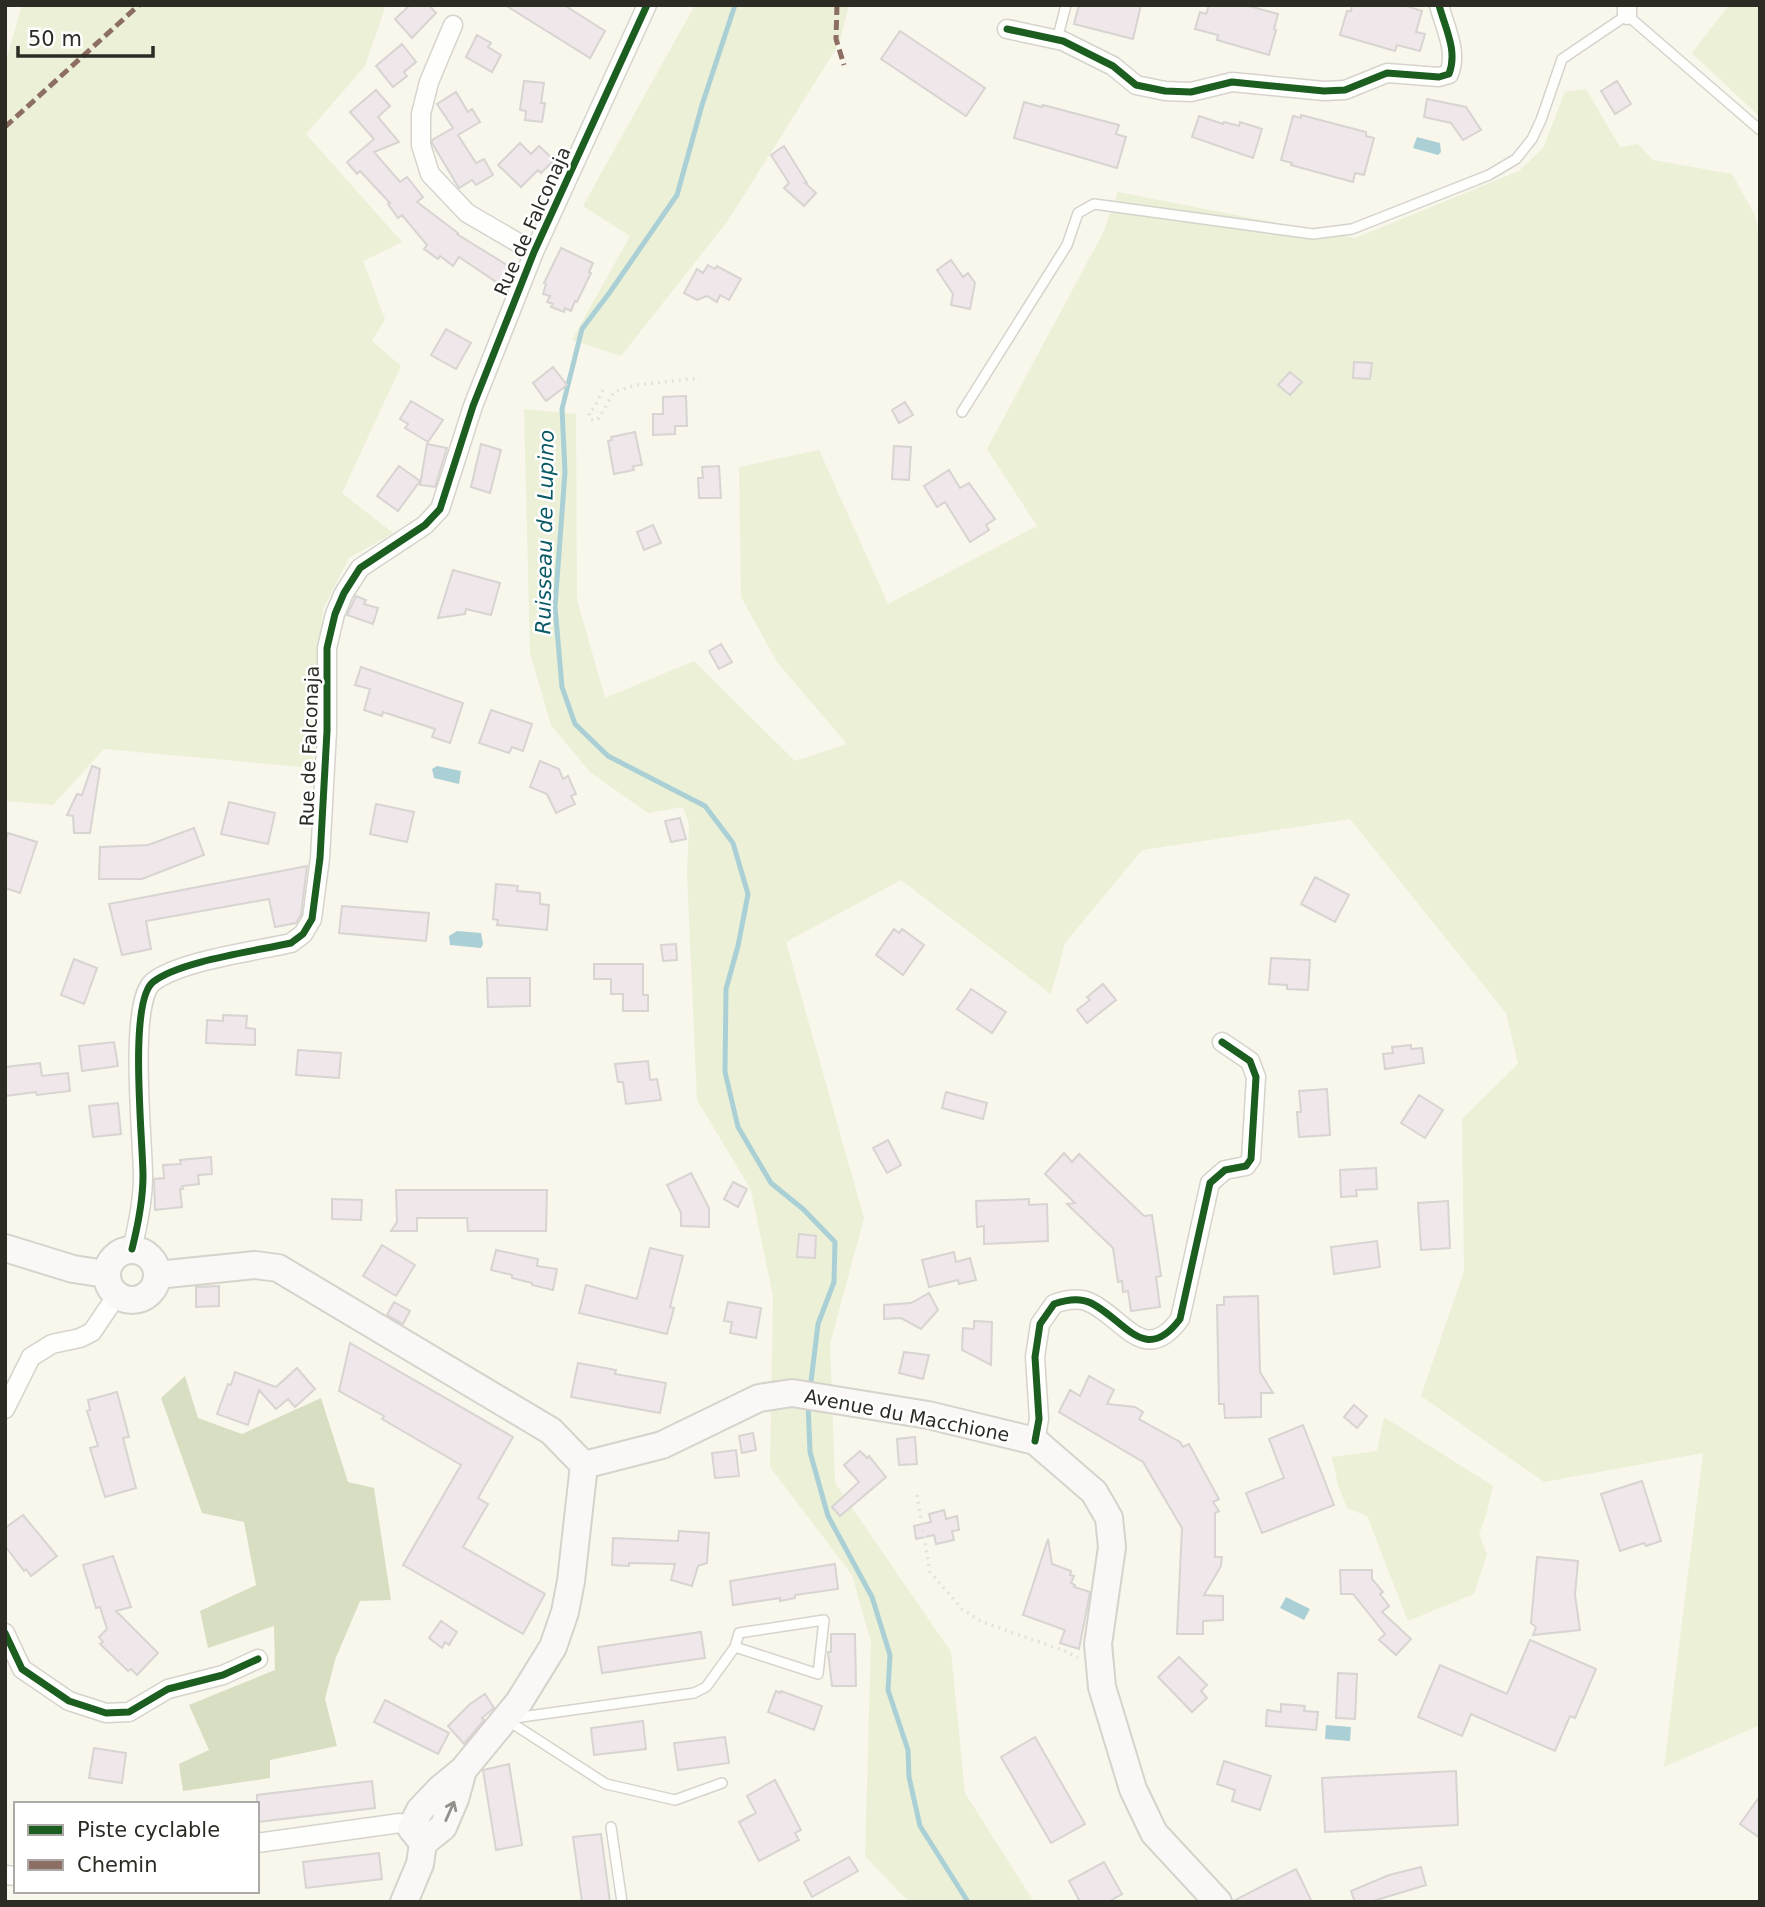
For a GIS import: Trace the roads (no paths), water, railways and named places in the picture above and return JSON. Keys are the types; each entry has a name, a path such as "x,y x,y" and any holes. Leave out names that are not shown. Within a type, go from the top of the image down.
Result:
{"main road":[{"path":"5,1248 73,1269 111,1285 124,1299 141,1299 149,1293 155,1285 155,1265 142,1251 122,1251 114,1256 111,1285"},
{"path":"157,1275 185,1270 255,1265 278,1268 551,1431 584,1465 571,1581 565,1612 553,1647 506,1719 463,1770 440,1788 420,1810 417,1836 420,1864 404,1902"},
{"name":"Avenue du Macchione","path":"584,1465 662,1445 759,1398 792,1393 928,1415 1035,1441 1094,1492 1109,1518 1112,1547 1098,1644 1102,1687 1133,1789 1154,1833 1217,1902"}],"street":[{"name":"Rue de Falconaja","path":"132,1249 139,1224 144,1178 138,1067 144,1003 150,984 186,966 291,943 303,934 312,919 320,858 327,732 327,648 335,614 344,593 360,568 425,525 440,509 472,406 534,252 647,5"},
{"path":"1007,29 1057,40 1113,66 1136,85 1144,88 1191,92 1232,82 1324,91 1345,90 1387,73 1439,77 1448,74 1453,63 1453,53 1439,5"},
{"path":"453,25 429,82 421,114 421,145 430,174 467,213 534,252"},
{"path":"1035,1441 1040,1419 1035,1357 1040,1324 1054,1304 1078,1300 1091,1303 1136,1337 1154,1341 1169,1334 1180,1319 1210,1183 1225,1170 1246,1166 1251,1158 1256,1077 1250,1061 1222,1042"},
{"path":"5,1409 13,1373 52,1344 80,1338 92,1332 111,1285"},
{"path":"5,1633 23,1669 69,1700 106,1713 129,1712 168,1689 223,1675 258,1659"},
{"path":"259,1843 400,1823 417,1836"}],"lane":[{"path":"1057,40 1066,5"},
{"path":"962,412 1067,244 1078,212 1094,204 1313,234 1352,229 1489,174 1516,159 1532,138 1541,120 1562,58 1627,10 1760,130"},
{"path":"506,1719 694,1693 706,1687 735,1647 739,1633 824,1620 818,1674 735,1647"},
{"path":"506,1719 606,1784 675,1800 722,1783"},
{"path":"611,1827 622,1902"}],"water":[{"path":"1417,137 1440,143 1441,152 1438,155 1413,148"},
{"path":"437,766 461,771 459,784 434,778 432,769"},
{"path":"457,931 481,933 481,948 450,945 449,936"},
{"path":"1286,1597 1310,1609 1304,1620 1280,1608"},
{"path":"1326,1725 1351,1727 1350,1741 1325,1739"}],"waterway":[{"name":"Ruisseau de Lupino","path":"735,5 702,105 677,195 582,329 562,409 565,472 555,607 562,687 575,724 608,756 705,806 733,843 748,894 726,989 725,1072 738,1127 771,1183 803,1209 835,1242 834,1282 818,1324 810,1390"},
{"name":"Ruisseau de Lupino","path":"808,1403 810,1452 828,1516 872,1597 890,1655 888,1690 908,1750 909,1777 920,1826 968,1902"}]}
